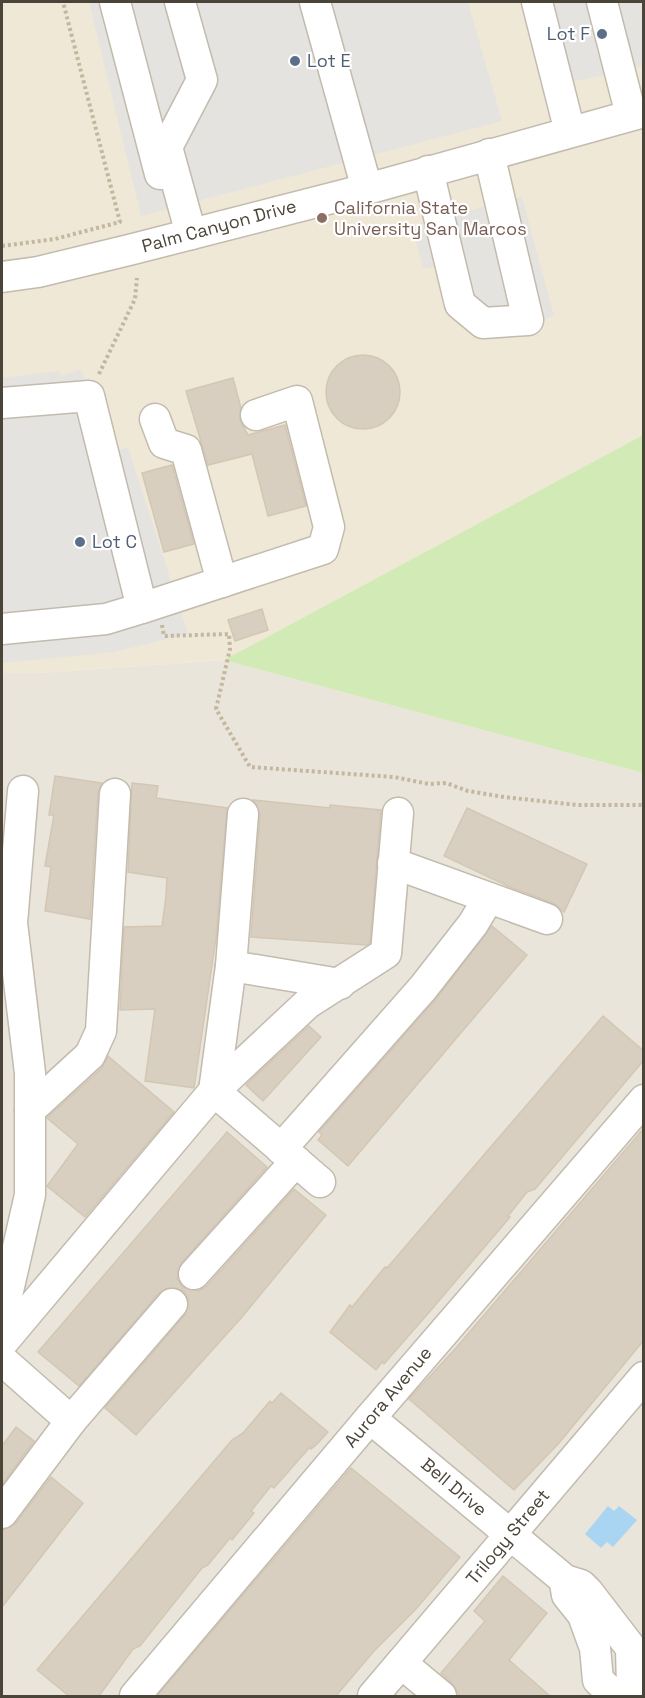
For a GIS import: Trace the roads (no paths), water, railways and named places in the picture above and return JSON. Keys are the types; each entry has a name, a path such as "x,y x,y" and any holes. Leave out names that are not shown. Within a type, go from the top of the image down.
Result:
{"street":[{"path":"115,2 184,236"},
{"path":"180,2 202,80 167,147 184,236"},
{"path":"315,2 367,189"},
{"path":"537,2 570,132"},
{"path":"602,2 637,114"},
{"name":"Palm Canyon Drive","path":"2,277 38,272 184,236 367,189 637,114"},
{"path":"428,171 460,304 483,323 528,320 489,154"},
{"path":"2,403 89,396 149,606"},
{"path":"2,629 106,619 323,549 329,527 297,401 255,415"},
{"path":"155,419 164,443 186,450 222,582"},
{"path":"2,1317 30,1195 30,1073 12,922 23,791"},
{"path":"30,1110 90,1055 101,1031 115,794"},
{"path":"2,1343 214,1091 308,1004 386,953 398,813"},
{"path":"214,1091 231,966 243,814"},
{"path":"393,863 488,899 547,918"},
{"path":"194,1274 474,924 488,899"},
{"path":"231,966 340,984"},
{"path":"214,1091 320,1182"},
{"name":"Aurora Avenue","path":"135,1696 370,1418 644,1100"},
{"path":"2,1513 71,1421 172,1304"},
{"path":"2,1360 71,1421"},
{"name":"Trilogy Street","path":"373,1696 644,1377"},
{"name":"Bell Drive","path":"370,1418 565,1580 567,1595 608,1641 631,1648 632,1689 627,1696"},
{"name":"Bell Drive","path":"608,1641 598,1680 615,1696"},
{"path":"401,1663 441,1696"}],"water":[{"path":"608,1506 614,1511 619,1506 637,1520 613,1547 607,1542 601,1548 585,1534"}],"place":[{"name":"Lot F","path":"602,34"},
{"name":"Lot E","path":"295,61"},
{"name":"California State University San Marcos","path":"322,218"},
{"name":"Lot C","path":"80,542"}]}
